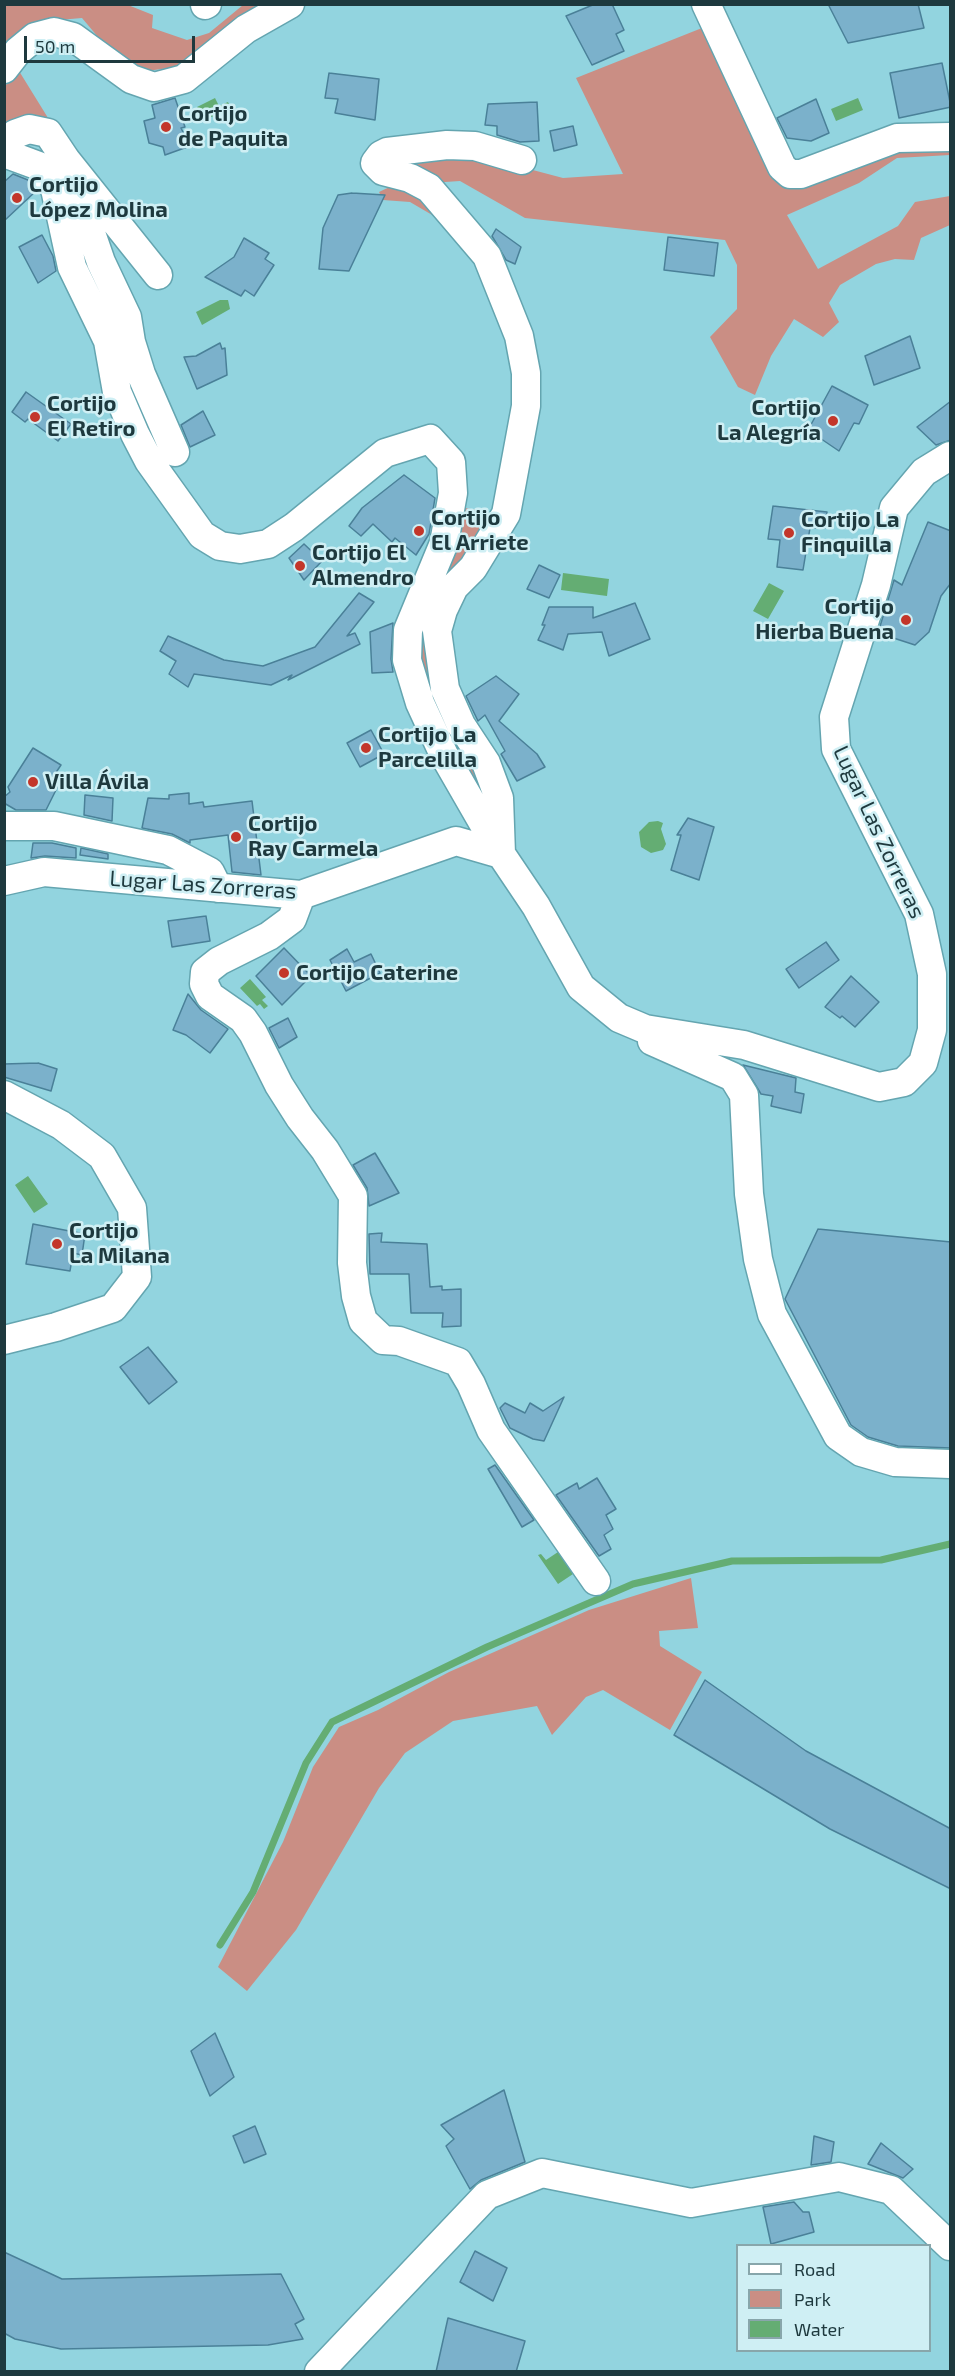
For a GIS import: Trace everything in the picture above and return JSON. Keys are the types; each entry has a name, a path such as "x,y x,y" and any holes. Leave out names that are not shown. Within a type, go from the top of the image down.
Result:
{"street":[{"path":"4,69 18,51 35,37 54,32 73,37 131,79 154,87 184,79 246,29 290,4"},
{"path":"706,4 782,167 790,174 801,174 897,138 951,137"},
{"path":"4,146 15,134 29,129 48,133 66,160 158,275"},
{"path":"501,854 499,798 486,764 461,724 445,689 437,631 443,610 454,587 473,568 506,514 526,405 526,373 519,336 487,256 429,188 410,178 383,171 375,163 381,155 387,152 447,145 475,146 522,160"},
{"path":"4,153 39,166 55,189 72,267 108,341 117,392 149,461 202,535 220,546 240,549 268,544 294,527 385,453 430,439 452,462 453,493 444,543 408,630 407,660 420,703 444,755 501,854 536,906 581,987 619,1018 645,1029 650,1040 733,1077 744,1095 749,1194 758,1259 772,1314 838,1436 861,1452 896,1462 951,1464"},
{"path":"66,160 102,262 127,317 131,342 141,374 175,452"},
{"name":"Lugar Las Zorreras","path":"645,1029 744,1045 879,1087 904,1082 923,1063 932,1030 932,974 920,914 836,749 834,717 876,585 894,508 924,472 951,456"},
{"path":"4,826 54,826 168,850 210,872 218,888"},
{"name":"Lugar Las Zorreras","path":"4,881 44,872 301,895 456,841 501,854"},
{"path":"301,895 292,919 269,936 219,962 206,972 204,984 210,996 243,1019 279,1085 300,1118 325,1150 353,1196 352,1263 356,1296 363,1321 382,1340 399,1341 458,1362 471,1384 491,1430 596,1581"},
{"path":"4,1095 61,1125 102,1156 132,1208 137,1277 113,1308 56,1327 4,1340"},
{"path":"318,2372 487,2195 542,2173 691,2203 839,2177 891,2190 951,2246"}],"green space":[{"path":"5,5 128,5 153,15 152,28 187,40 209,33 243,5 269,5 183,66 147,71 136,67 98,37 82,18 47,21 5,47"},
{"path":"707,26 772,170 788,188 895,151 950,144 950,155 897,158 859,183 787,215 818,269 898,226 915,202 950,196 950,225 921,238 914,260 895,259 876,264 840,285 829,303 839,322 823,337 794,319 771,356 755,395 738,387 710,337 737,309 737,265 725,240 525,218 460,181 430,183 391,159 461,151 563,178 623,174 576,78"},
{"path":"19,71 53,126 5,138 4,87"},
{"path":"396,184 411,190 457,231 448,233 439,219 410,202 383,200 379,192"},
{"path":"458,507 484,511 477,540 431,629 493,809 449,752 417,645"},
{"path":"691,1578 698,1628 659,1631 660,1646 702,1672 670,1730 603,1690 586,1697 552,1735 537,1706 453,1721 405,1753 379,1788 296,1930 247,1991 218,1967 283,1842 313,1767 339,1727 378,1710 449,1672 589,1610"}],"water":[{"path":"215,98 219,106 228,102 230,107 204,121 197,107"},
{"path":"858,98 863,110 836,121 831,109"},
{"path":"220,300 228,300 230,309 202,325 196,312"},
{"path":"563,573 609,579 607,596 561,590"},
{"path":"769,583 784,591 768,619 753,611"},
{"path":"649,822 663,823 661,829 666,844 663,850 651,853 641,847 639,832"},
{"path":"250,979 266,997 262,1000 268,1006 264,1009 260,1004 257,1006 240,988"},
{"path":"28,1176 48,1204 34,1213 15,1185"},
{"path":"558,1552 573,1574 558,1584 538,1555 541,1554 546,1560"}],"building":[{"path":"595,4 612,4 624,30 616,34 624,51 592,65 566,16"},
{"path":"828,4 918,4 924,28 848,43"},
{"path":"942,63 951,107 899,118 890,73"},
{"path":"329,73 379,79 375,120 335,113 338,99 325,98"},
{"name":"Cortijo de Paquita","path":"175,98 185,127 181,128 190,146 165,155 163,147 149,143 144,121 155,118 152,105"},
{"path":"816,99 829,133 811,141 787,138 777,118"},
{"path":"537,102 539,141 520,142 497,135 497,126 485,125 488,104"},
{"path":"573,126 577,145 554,151 550,131"},
{"name":"Cortijo López Molina","path":"13,174 28,180 36,191 4,221 4,182"},
{"path":"352,193 385,195 349,271 319,269 323,228 338,195"},
{"path":"496,229 521,247 515,264 506,260 492,236"},
{"path":"42,235 53,256 56,271 38,283 19,247"},
{"path":"668,237 718,243 714,276 664,270"},
{"path":"244,238 269,253 265,259 274,265 254,296 245,290 241,296 205,277 234,257"},
{"path":"910,336 920,368 874,385 865,356"},
{"path":"220,343 222,349 225,348 227,375 197,389 184,357 196,356"},
{"name":"Cortijo La Alegría","path":"832,386 868,405 859,424 854,423 839,451 808,430"},
{"name":"Cortijo El Retiro","path":"26,392 71,424 58,441 28,419 25,422 12,412"},
{"path":"951,401 951,440 936,445 917,427"},
{"path":"203,411 215,435 190,447 181,425"},
{"path":"404,475 435,498 429,534 416,555 395,538 392,542 373,524 361,536 349,526 362,508"},
{"name":"Cortijo La Finquilla","path":"773,506 827,512 825,528 810,528 803,570 777,567 780,540 768,539"},
{"path":"928,522 951,531 951,583 941,596 929,632 915,645 878,633 894,580 902,585"},
{"path":"304,544 322,561 304,580 289,558"},
{"path":"539,565 560,575 549,598 527,589"},
{"path":"359,593 374,602 347,636 355,633 360,644 288,680 292,675 271,685 194,674 188,687 169,674 176,661 160,651 168,636 224,660 263,666 315,647"},
{"path":"635,603 650,639 609,656 602,632 568,634 563,650 538,640 545,625 542,625 549,607 593,607 593,618"},
{"path":"393,623 391,659 393,672 372,673 370,632"},
{"path":"496,676 519,694 499,721 537,754 545,767 517,781 501,754 505,751 485,715 478,721 466,696"},
{"name":"Cortijo La Parcelilla","path":"371,730 384,754 360,767 347,743"},
{"name":"Villa Ávila","path":"33,748 61,765 51,780 59,784 46,810 16,810 4,803 4,797 10,792 8,787"},
{"path":"189,793 189,804 203,802 204,807 252,801 261,875 232,872 228,835 190,840 190,843 172,834 142,828 148,798 169,799 169,795"},
{"path":"85,795 113,798 112,821 84,815"},
{"path":"688,818 714,827 699,880 671,870 681,835 677,835"},
{"path":"33,843 52,843 76,848 76,858 45,856 31,858"},
{"path":"81,848 108,854 108,859 80,855"},
{"path":"206,916 210,941 172,947 168,921"},
{"path":"826,942 839,960 799,988 786,969"},
{"name":"Cortijo Caterine","path":"284,948 311,976 282,1005 256,976"},
{"path":"347,949 354,962 371,954 380,973 346,991 330,960"},
{"path":"851,976 879,1002 855,1027 842,1016 840,1018 825,1007"},
{"path":"188,994 201,1010 228,1029 210,1053 186,1035 173,1030"},
{"path":"288,1018 297,1037 279,1048 269,1028"},
{"path":"38,1063 57,1069 51,1091 4,1077 4,1064"},
{"path":"743,1065 796,1078 795,1092 804,1094 801,1113 771,1106 773,1096 761,1094"},
{"path":"375,1153 399,1193 369,1206 367,1188 353,1165"},
{"name":"Cortijo La Milana","path":"33,1224 85,1234 82,1255 73,1253 70,1271 26,1264"},
{"path":"818,1229 951,1242 951,1448 898,1446 868,1437 851,1425 785,1299"},
{"path":"382,1233 381,1242 427,1244 430,1287 442,1286 442,1290 461,1289 461,1326 442,1327 443,1313 411,1313 409,1274 370,1274 369,1234"},
{"path":"148,1347 177,1382 149,1404 120,1367"},
{"path":"564,1397 544,1441 533,1439 510,1428 500,1408 505,1403 525,1413 530,1403 543,1411"},
{"path":"495,1465 534,1520 522,1527 488,1469"},
{"path":"597,1478 616,1509 606,1515 613,1529 604,1535 611,1549 599,1556 556,1495 577,1483 579,1489"},
{"path":"705,1680 806,1751 951,1829 951,1889 830,1829 674,1735"},
{"path":"215,2033 234,2077 210,2096 191,2051"},
{"path":"504,2090 525,2162 481,2180 470,2189 446,2146 454,2139 441,2125"},
{"path":"255,2126 266,2154 244,2163 233,2136"},
{"path":"814,2136 834,2142 831,2162 811,2165"},
{"path":"881,2143 913,2169 903,2178 868,2164"},
{"path":"794,2202 803,2212 809,2212 814,2232 771,2244 763,2207"},
{"path":"475,2251 507,2268 493,2301 460,2282"},
{"path":"4,2252 62,2279 281,2274 304,2319 295,2324 303,2339 268,2345 61,2349 15,2339 4,2333"},
{"path":"448,2318 525,2341 516,2372 436,2372"}],"waterway":[{"path":"220,1945 253,1892 306,1763 332,1722 487,1647 633,1584 732,1561 881,1560 950,1544"}],"place":[{"name":"Cortijo de Paquita","path":"166,127"},
{"name":"Cortijo López Molina","path":"17,198"},
{"name":"Cortijo El Retiro","path":"35,417"},
{"name":"Cortijo La Alegría","path":"833,421"},
{"name":"Cortijo El Arriete","path":"419,531"},
{"name":"Cortijo La Finquilla","path":"789,533"},
{"name":"Cortijo El Almendro","path":"300,566"},
{"name":"Cortijo Hierba Buena","path":"906,620"},
{"name":"Cortijo La Parcelilla","path":"366,748"},
{"name":"Villa Ávila","path":"33,782"},
{"name":"Cortijo Ray Carmela","path":"236,837"},
{"name":"Cortijo Caterine","path":"284,973"},
{"name":"Cortijo La Milana","path":"57,1244"}]}
